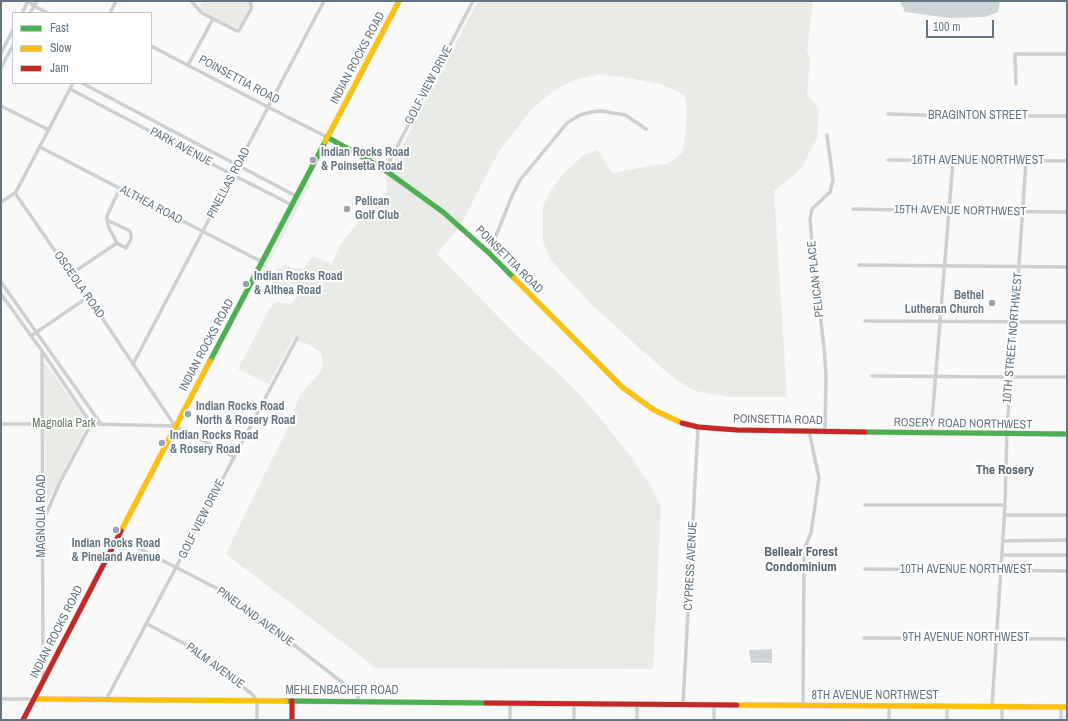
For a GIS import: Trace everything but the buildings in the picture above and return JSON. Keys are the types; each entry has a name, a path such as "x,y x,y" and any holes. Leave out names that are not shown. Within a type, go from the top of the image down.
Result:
{"street":[{"path":"22,12 28,1 46,12"},
{"path":"31,12 37,1"},
{"path":"110,12 116,1"},
{"path":"191,1 199,11 238,31 251,8 250,1"},
{"name":"PINELLAS ROAD","path":"133,364 324,1"},
{"name":"INDIAN ROCKS ROAD","path":"23,720 399,1"},
{"name":"GOLF VIEW DRIVE","path":"385,170 473,1"},
{"path":"188,65 213,19"},
{"path":"1,53 2,47 12,32"},
{"path":"2,47 10,51"},
{"path":"1,68 12,47"},
{"name":"POINSETTIA ROAD","path":"152,47 365,157 385,170 443,212 465,231 489,253 622,387 654,410 681,422 698,426 737,430 859,432"},
{"path":"1016,84 1015,54 1067,54"},
{"path":"1,202 15,193 72,84"},
{"name":"PARK AVENUE","path":"84,84 296,196"},
{"name":"PARK AVENUE","path":"70,89 292,205"},
{"path":"1,106 49,130"},
{"path":"489,253 520,180 567,123 580,115 602,111 625,115 646,129"},
{"name":"BRAGINTON STREET","path":"888,114 956,116 1067,116"},
{"name":"PELICAN PLACE","path":"825,431 826,376 824,347 810,219 812,209 830,192 833,180 827,135"},
{"name":"ALTHEA ROAD","path":"40,147 262,262"},
{"name":"16TH AVENUE NORTHWEST","path":"888,160 1067,161"},
{"path":"931,433 953,161"},
{"name":"10TH STREET NORTHWEST","path":"992,707 1006,505 1006,434 1024,212 1026,161"},
{"path":"107,220 130,231 131,239 126,248 117,243 108,226 107,220 107,216 120,188"},
{"name":"OSCEOLA ROAD","path":"15,193 176,426 234,457"},
{"name":"15TH AVENUE NORTHWEST","path":"853,209 1067,212"},
{"path":"71,274 117,243"},
{"path":"859,265 1067,267"},
{"path":"1,282 101,424"},
{"path":"1,294 42,351 91,424"},
{"path":"31,336 88,297"},
{"path":"865,321 1067,322"},
{"name":"GOLF VIEW DRIVE","path":"106,700 297,338"},
{"name":"MAGNOLIA ROAD","path":"42,351 43,681"},
{"path":"872,376 1067,377"},
{"path":"1,424 176,426"},
{"path":"43,522 60,482 91,424"},
{"name":"CYPRESS AVENUE","path":"683,705 698,426"},
{"path":"803,706 804,558 805,547 811,533 819,478 809,431"},
{"name":"ROSERY ROAD NORTHWEST","path":"859,432 1067,434"},
{"path":"865,505 1006,505"},
{"path":"1005,515 1067,515"},
{"name":"PINELAND AVENUE","path":"118,537 235,599 357,694 359,701"},
{"path":"1003,541 1067,540"},
{"path":"1002,555 1067,555"},
{"name":"10TH AVENUE NORTHWEST","path":"865,569 1067,570"},
{"name":"PALM AVENUE","path":"147,624 193,648 252,694 258,701"},
{"name":"9TH AVENUE NORTHWEST","path":"864,638 1067,639"},
{"name":"MEHLENBACHER ROAD","path":"1,699 683,705"},
{"path":"257,720 258,701"},
{"path":"292,701 292,720"},
{"path":"510,703 510,720"},
{"path":"574,704 574,720"},
{"path":"636,720 637,705"},
{"name":"8TH AVENUE NORTHWEST","path":"683,705 1067,706"},
{"path":"714,705 714,720"},
{"path":"889,706 889,720"},
{"path":"947,706 947,720"},
{"path":"1002,707 1002,720"},
{"path":"1061,707 1061,720"}],"green space":[{"path":"202,1 248,1 250,6 239,27 234,28 204,12 200,6"},
{"path":"478,1 813,1 807,51 810,58 807,94 819,109 817,139 808,154 804,165 791,178 774,191 787,397 731,397 696,391 678,381 593,306 551,260 543,242 543,206 549,193 564,173 584,155 598,150 612,173 668,164 682,153 685,139 687,107 684,95 673,89 660,84 601,74 574,80 553,91 532,109 500,150 462,223 437,254 520,339 554,369 586,401 628,453 653,490 661,507 653,669 376,668 226,554 290,424 299,396 321,371 323,362 320,352 308,344 293,339 269,384 238,369 270,308 276,302 291,304 298,296 288,285 276,286 272,284 272,278 277,269 285,265 294,268 304,268 311,258 315,257 332,264 340,245 365,213 387,191 386,177"},
{"path":"306,183 310,185 259,282 255,280"},
{"name":"Magnolia Park","path":"44,364 46,364 85,419 85,430 48,501 46,502 45,499"}],"shaded area":[{"path":"901,1 1000,1 998,12 985,17 950,18 905,12"},
{"path":"772,649 772,663 751,663 749,650"}],"traffic: fast":[{"path":"327,137 382,168 443,212 489,253 514,278"},
{"path":"210,361 325,142"},
{"path":"865,432 1067,434"},
{"path":"286,701 486,703"}],"traffic: slow":[{"path":"325,142 399,1"},
{"path":"514,278 622,387 654,410 682,423"},
{"path":"121,531 210,361"},
{"path":"34,699 286,701"},
{"path":"737,705 1067,707"}],"traffic: jam":[{"path":"682,423 698,427 737,430 865,432"},
{"path":"23,720 121,531"},
{"path":"292,701 292,720"},
{"path":"486,703 737,705"}],"place":[{"name":"Indian Rocks Road & Poinsetta Road","path":"313,160"},
{"name":"Pelican Golf Club","path":"347,209"},
{"name":"Indian Rocks Road & Althea Road","path":"246,284"},
{"name":"Bethel Lutheran Church","path":"992,303"},
{"name":"Indian Rocks Road North & Rosery Road","path":"188,414"},
{"name":"Indian Rocks Road & Rosery Road","path":"162,443"},
{"name":"Indian Rocks Road & Pineland Avenue","path":"116,530"}],"district":[{"name":"The Rosery","path":"1005,471"},
{"name":"Belleair Forest Condominium","path":"801,560"}]}
